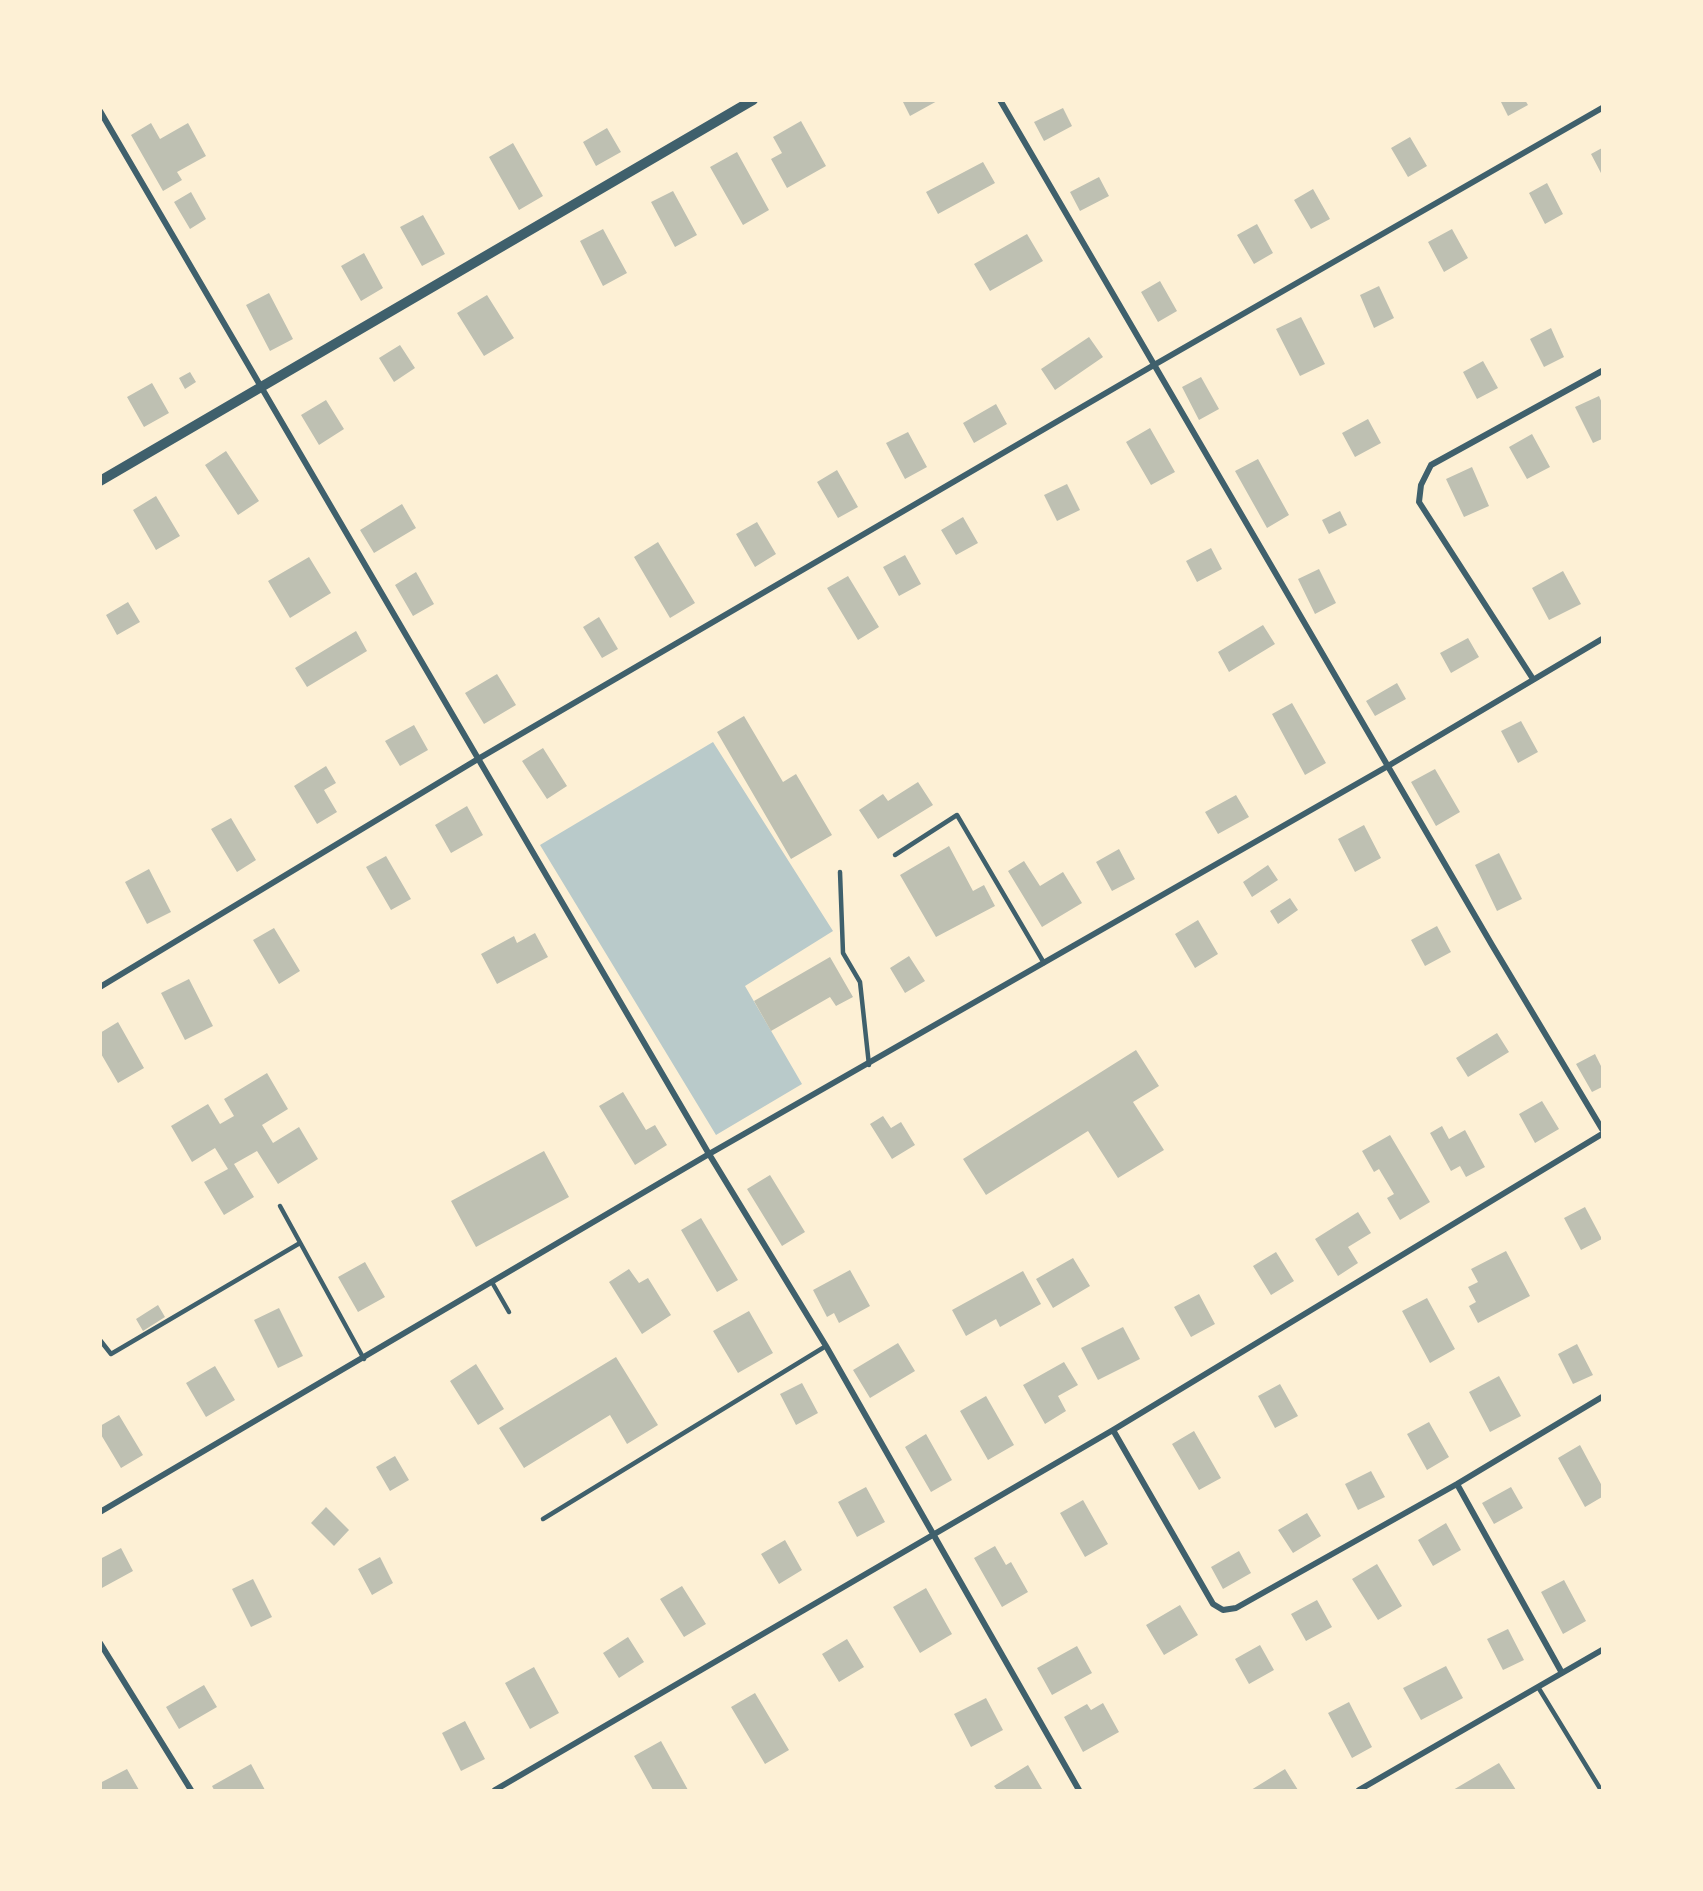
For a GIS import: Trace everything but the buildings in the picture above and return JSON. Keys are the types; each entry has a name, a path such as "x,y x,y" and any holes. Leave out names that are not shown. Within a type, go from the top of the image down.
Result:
{"street":[{"path":"100,481 753,100"},
{"path":"1000,100 1602,1129"},
{"path":"100,987 478,759 1154,365 1602,108"},
{"path":"100,111 709,1154 826,1346 1079,1791"},
{"path":"1533,680 1419,502 1421,485 1431,465 1602,371"},
{"path":"100,1512 493,1284 709,1154 869,1065 1388,766 1602,639"},
{"path":"495,1791 1113,1430 1602,1134"},
{"path":"1113,1430 1213,1604 1222,1610 1236,1608 1457,1484 1602,1397"},
{"path":"1457,1484 1562,1673"},
{"path":"100,1643 191,1791"},
{"path":"1359,1791 1602,1650"}],"lane":[{"path":"895,855 957,815 1044,963"},
{"path":"840,872 843,953 860,982 869,1065"},
{"path":"280,1206 364,1359"},
{"path":"100,1340 111,1354 300,1243"},
{"path":"493,1284 509,1312"},
{"path":"543,1519 826,1346"},
{"path":"1538,1687 1601,1791"}],"shaded area":[{"path":"713,742 833,931 745,986 802,1084 716,1135 540,845"}]}
